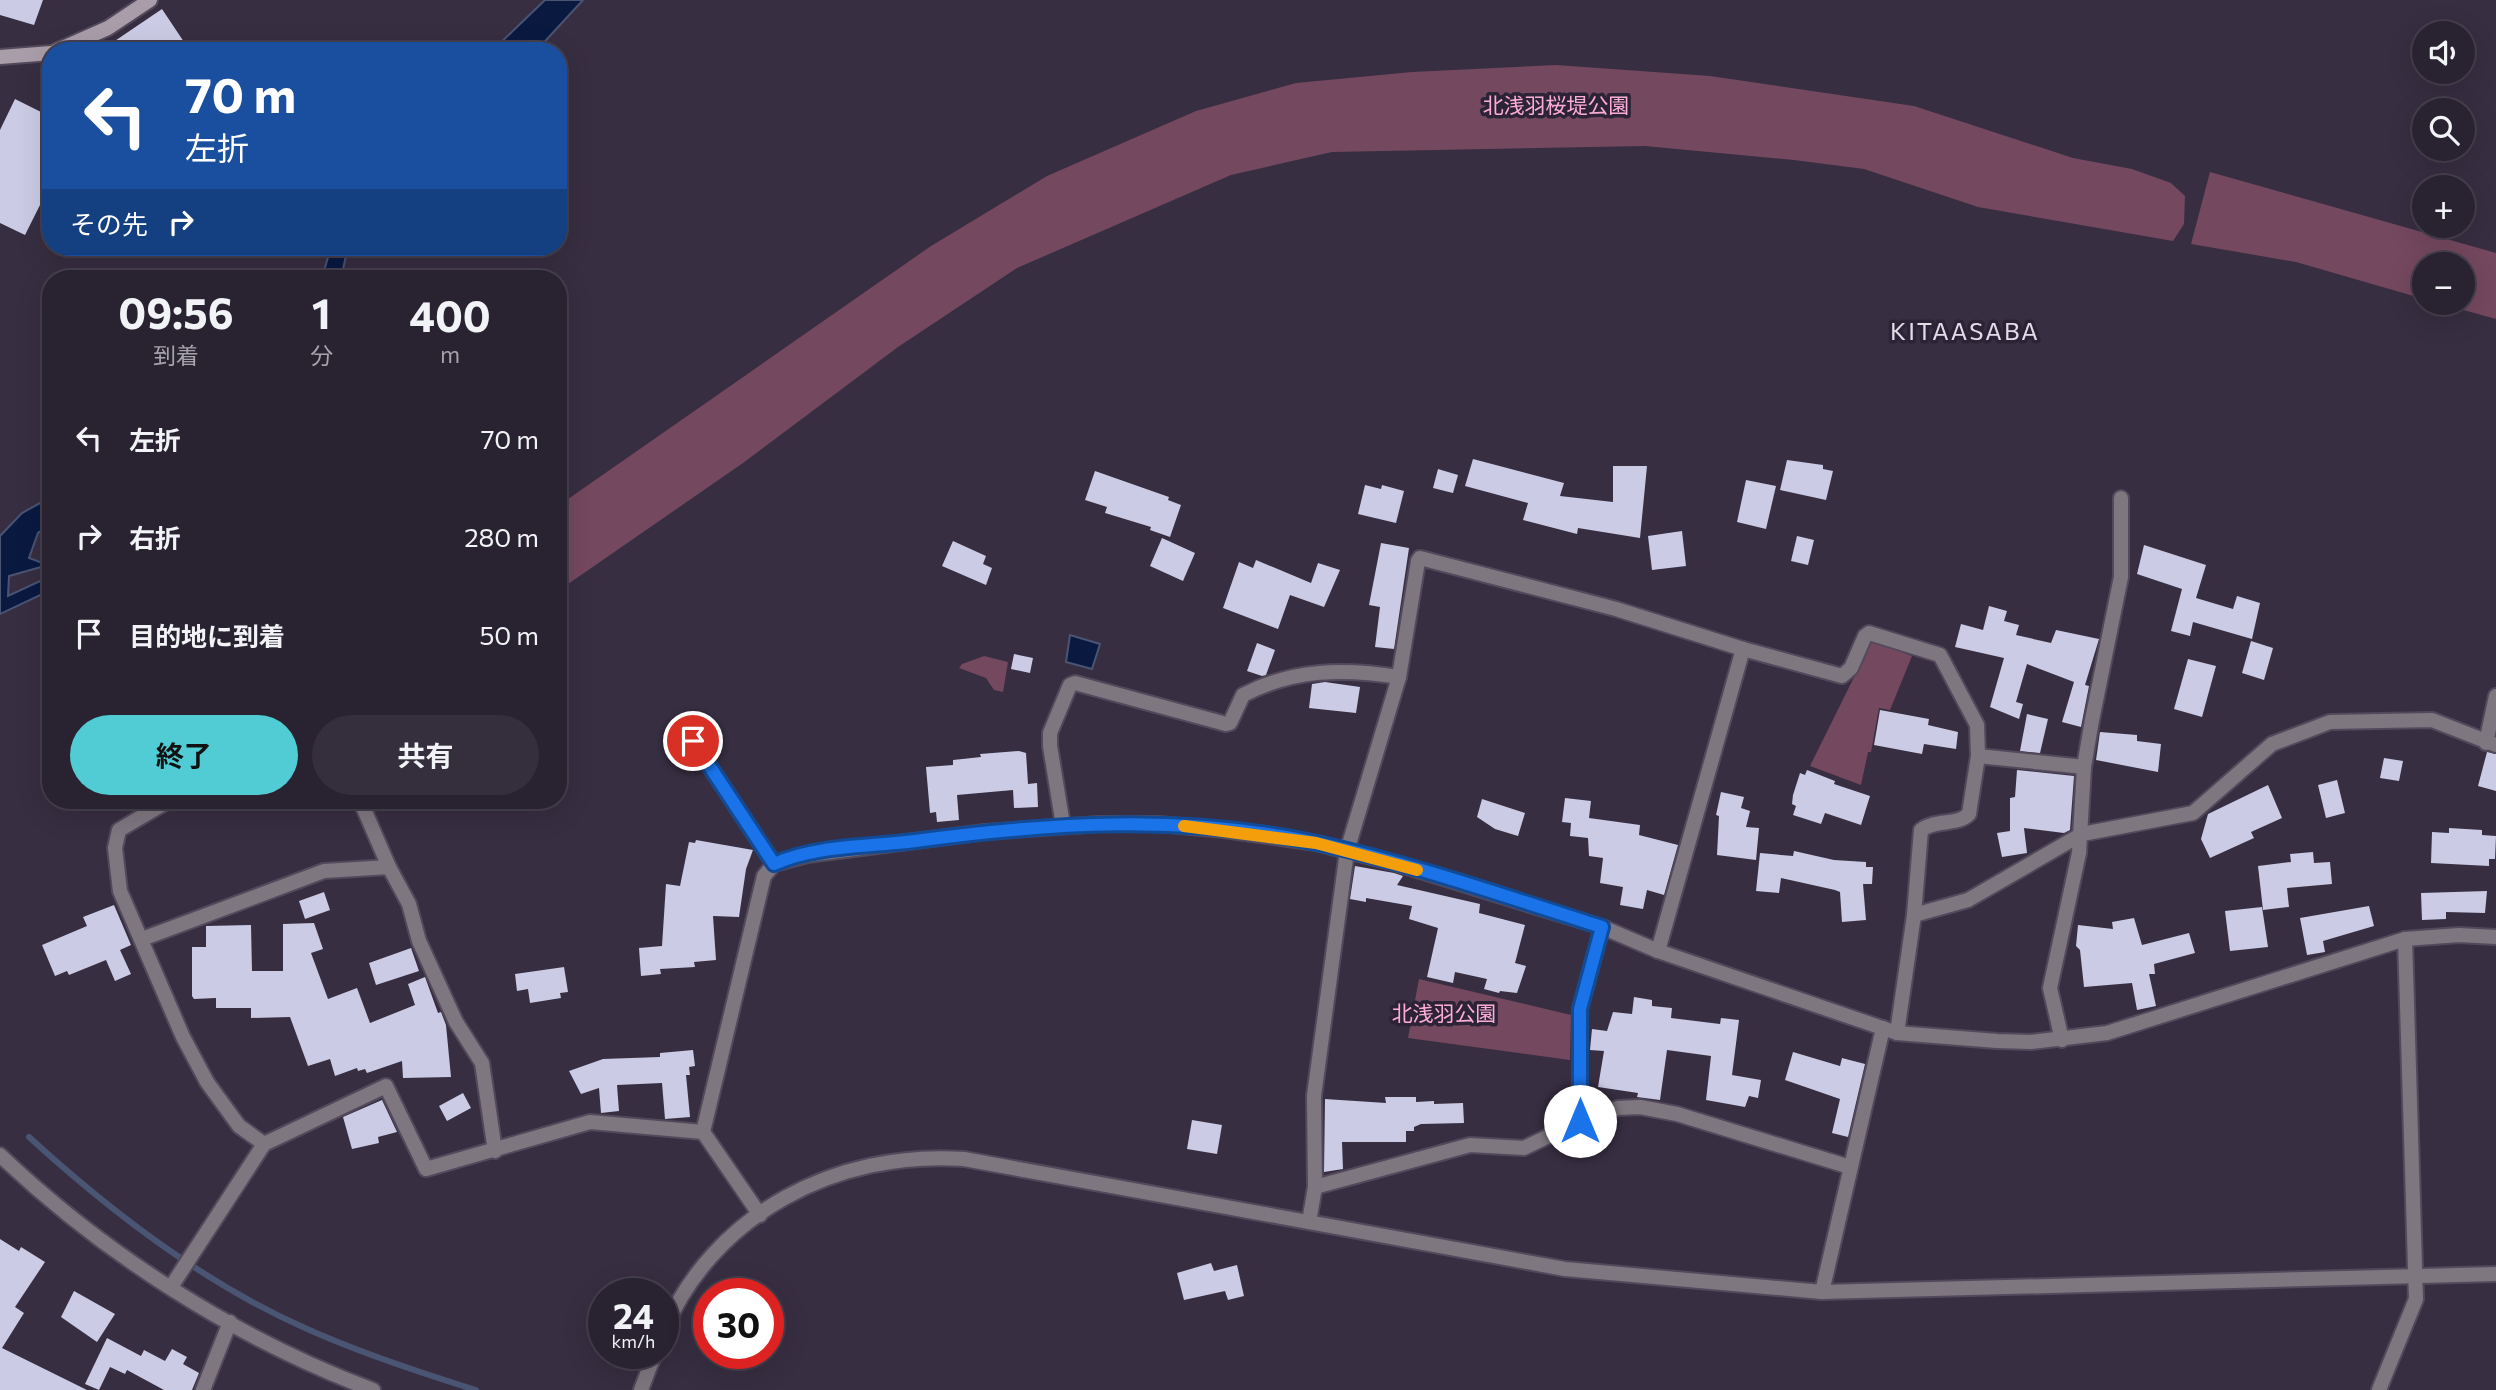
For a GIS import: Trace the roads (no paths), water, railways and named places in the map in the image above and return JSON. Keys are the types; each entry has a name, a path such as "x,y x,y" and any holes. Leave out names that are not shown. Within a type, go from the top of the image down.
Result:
{"main road":[{"path":"76,42 108,28 150,0"},
{"path":"0,57 42,53"}],"street":[{"path":"2062,1040 2050,988 2082,834 2084,767 2121,577 2121,498"},
{"path":"1309,1222 1315,1187 1314,1096 1347,851 1399,677 1420,558 1616,609 1743,649 1842,676 1851,668 1869,633 1940,655 1977,725 1978,756 1969,814 1965,819 1929,824 1921,830 1914,915 1890,1031 1850,1167 1822,1292"},
{"path":"1658,951 1743,649"},
{"path":"1063,825 1050,760 1050,733 1070,685 1074,682 1226,724 1230,723 1243,695 1293,676 1347,669 1399,677"},
{"path":"1914,915 1968,900 2082,834 2193,813 2272,744 2329,722 2432,720 2491,744 2496,696"},
{"path":"693,741 774,864"},
{"path":"1978,756 2084,767"},
{"path":"155,809 119,830 115,848 120,891 183,1037 207,1082 239,1126 264,1144"},
{"path":"364,809 389,867 409,904 419,941 456,1022 482,1063 495,1151"},
{"path":"760,1215 703,1132 764,876 774,864 807,855 1063,825 1159,824 1303,841 1391,862 1602,927 1658,951 1890,1031 2008,1042 2062,1040 2107,1033 2404,939 2459,935 2496,937"},
{"path":"142,939 324,871 389,867"},
{"path":"1580,1121 1580,1009 1602,927"},
{"path":"2379,1390 2416,1299 2404,939"},
{"path":"171,1287 264,1144 386,1086 426,1170 590,1122 703,1132"},
{"path":"1315,1187 1470,1145 1524,1148 1580,1121 1618,1108 1640,1107 1677,1114 1850,1167"},
{"path":"0,1155 89,1230 171,1287 230,1322 296,1356 373,1390"},
{"path":"679,1299 723,1240 797,1192 844,1170 927,1157 964,1159 1565,1269 1822,1292 2496,1274"},
{"path":"203,1390 230,1322"},
{"path":"641,1390 649,1369"}],"water":[{"path":"545,0 583,0 544,42 501,42"},
{"path":"328,256 346,256 343,270 324,270"},
{"path":"42,502 42,530 38,533 29,558 42,563 42,567 9,576 8,596 42,580 42,594 0,614 0,536 22,513"},
{"path":"1070,635 1100,644 1092,669 1066,662"}],"waterway":[{"path":"29,1137 125,1219 230,1290 347,1346 476,1390"}],"district":[{"name":"KITAASABA","path":"1965,332"}],"park label":[{"name":"北浅羽桜堤公園","path":"1556,106"},
{"name":"北浅羽公園","path":"1444,1014"}]}
